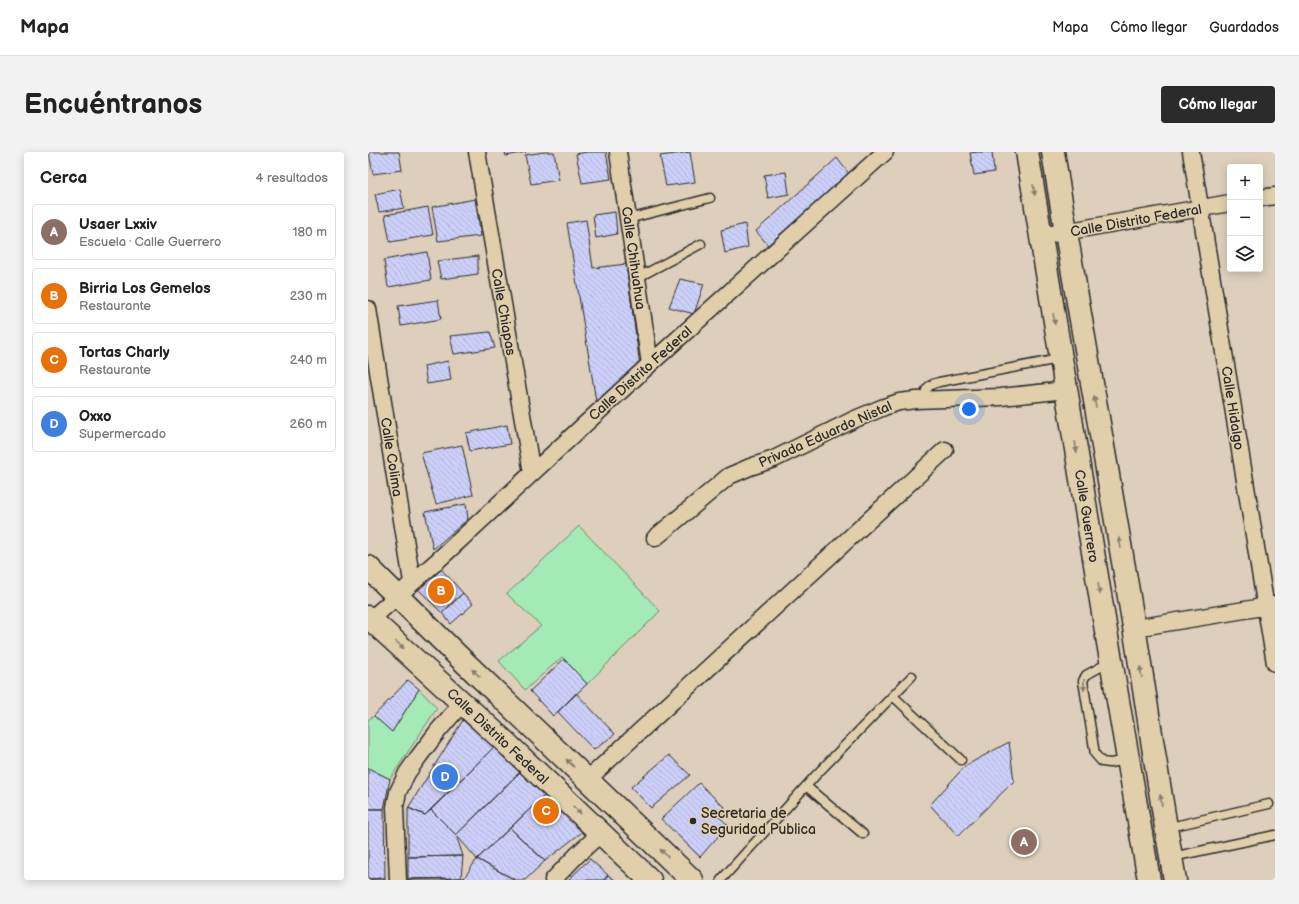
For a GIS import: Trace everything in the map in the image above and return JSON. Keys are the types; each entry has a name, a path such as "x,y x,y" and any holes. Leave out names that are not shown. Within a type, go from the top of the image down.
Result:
{"main road":[{"name":"Calle Guerrero","path":"1027,152 1111,661 1149,880"},
{"name":"Calle Guerrero","path":"1053,152 1135,628 1175,880"},
{"path":"368,567 405,589"},
{"name":"Calle Distrito Federal","path":"405,589 457,655 692,880"},
{"name":"Calle Distrito Federal","path":"369,619 575,807 650,880"}],"street":[{"name":"Calle Chiapas","path":"477,152 532,473"},
{"name":"Calle Chihuahua","path":"618,152 650,364"},
{"name":"Calle Distrito Federal","path":"369,619 435,563 650,364 885,152"},
{"name":"Calle Hidalgo","path":"1191,152 1270,606 1275,663"},
{"path":"1263,198 1275,196"},
{"name":"Calle Distrito Federal","path":"1041,236 1227,204"},
{"name":"Calle Colima","path":"368,309 405,589"},
{"name":"Privada Eduardo Nistal","path":"655,538 729,476 750,467 774,460 871,412 898,402 1001,397 1066,390"},
{"path":"587,780 945,450"},
{"path":"1135,628 1270,606"},
{"path":"398,880 395,807 398,792 407,773 416,760 462,703"},
{"path":"553,880 576,855 601,833"}],"lane":[{"path":"628,219 710,198"},
{"path":"637,278 701,244"},
{"path":"923,400 926,388 931,384 1061,359"},
{"path":"1111,661 1086,674 1083,681 1086,703 1096,754 1102,762 1110,763 1128,760"},
{"path":"720,880 806,786 912,676"},
{"path":"893,696 961,760"},
{"path":"806,786 862,834"},
{"path":"1166,828 1269,804"},
{"path":"1171,857 1275,835"}],"green space":[{"path":"579,526 660,611 587,684 562,657 525,690 499,661 541,626 507,594"},
{"path":"419,689 437,708 390,779 368,768 368,720 374,716 392,732"}],"building":[{"path":"369,152 399,152 402,170 373,174"},
{"path":"505,152 526,152 506,156"},
{"path":"554,152 559,180 531,184 525,155"},
{"path":"587,152 606,152 611,179 582,183 576,154"},
{"path":"690,152 695,182 666,186 660,156"},
{"path":"992,152 994,172 974,175 970,153"},
{"path":"837,158 849,174 768,245 756,231"},
{"path":"786,172 789,194 768,198 764,175"},
{"path":"400,189 404,208 379,212 375,194"},
{"path":"475,199 481,236 438,241 432,207"},
{"path":"428,207 433,235 390,242 385,215"},
{"path":"615,212 617,234 596,238 593,215"},
{"path":"586,220 593,268 626,264 640,366 597,407 567,223"},
{"path":"745,224 748,247 725,253 721,230"},
{"path":"427,252 431,280 388,287 384,260"},
{"path":"478,256 478,274 441,279 437,261"},
{"path":"680,279 704,284 694,314 669,307"},
{"path":"438,300 441,319 401,326 398,306"},
{"path":"490,332 495,348 454,354 450,336"},
{"path":"448,361 451,380 427,384 424,366"},
{"path":"507,425 510,444 470,451 466,433"},
{"path":"462,445 473,495 436,504 421,453"},
{"path":"466,504 468,519 433,549 425,512"},
{"path":"440,568 463,593 442,613 418,589"},
{"path":"463,593 473,604 451,624 442,613"},
{"path":"564,659 587,684 553,716 530,691"},
{"path":"408,680 419,689 392,732 374,716"},
{"path":"576,693 615,734 594,750 558,712"},
{"path":"463,720 494,747 425,815 408,808"},
{"path":"1009,742 1014,781 958,836 930,805 965,766"},
{"path":"494,747 521,771 456,835 431,810"},
{"path":"669,755 690,775 651,808 631,787"},
{"path":"368,768 390,779 384,809 368,809"},
{"path":"521,771 547,793 477,859 456,835"},
{"name":"Secretaria de Seguridad Publica","path":"699,783 725,808 719,817 728,825 700,857 661,819"},
{"path":"547,793 582,832 545,861 510,828"},
{"path":"408,808 425,815 431,810 456,835 463,856 408,857"},
{"path":"368,809 384,809 385,878 368,879"},
{"path":"510,828 545,861 525,880 515,880 477,859"},
{"path":"463,856 461,878 408,879 408,857"},
{"path":"477,859 515,880 467,880 464,878"},
{"path":"590,859 608,875 604,880 568,880"},
{"path":"608,875 615,880 604,880"},
{"path":"385,878 385,880 368,880 368,879"},
{"path":"464,878 464,880 408,880 408,879"}],"place":[{"name":"Birria Los Gemelos","path":"441,591"},
{"name":"Oxxo","path":"445,777"},
{"name":"Tortas Charly","path":"546,811"},
{"name":"Secretaria de Seguridad Publica","path":"693,821"},
{"name":"Usaer Lxxiv","path":"1024,842"}]}
